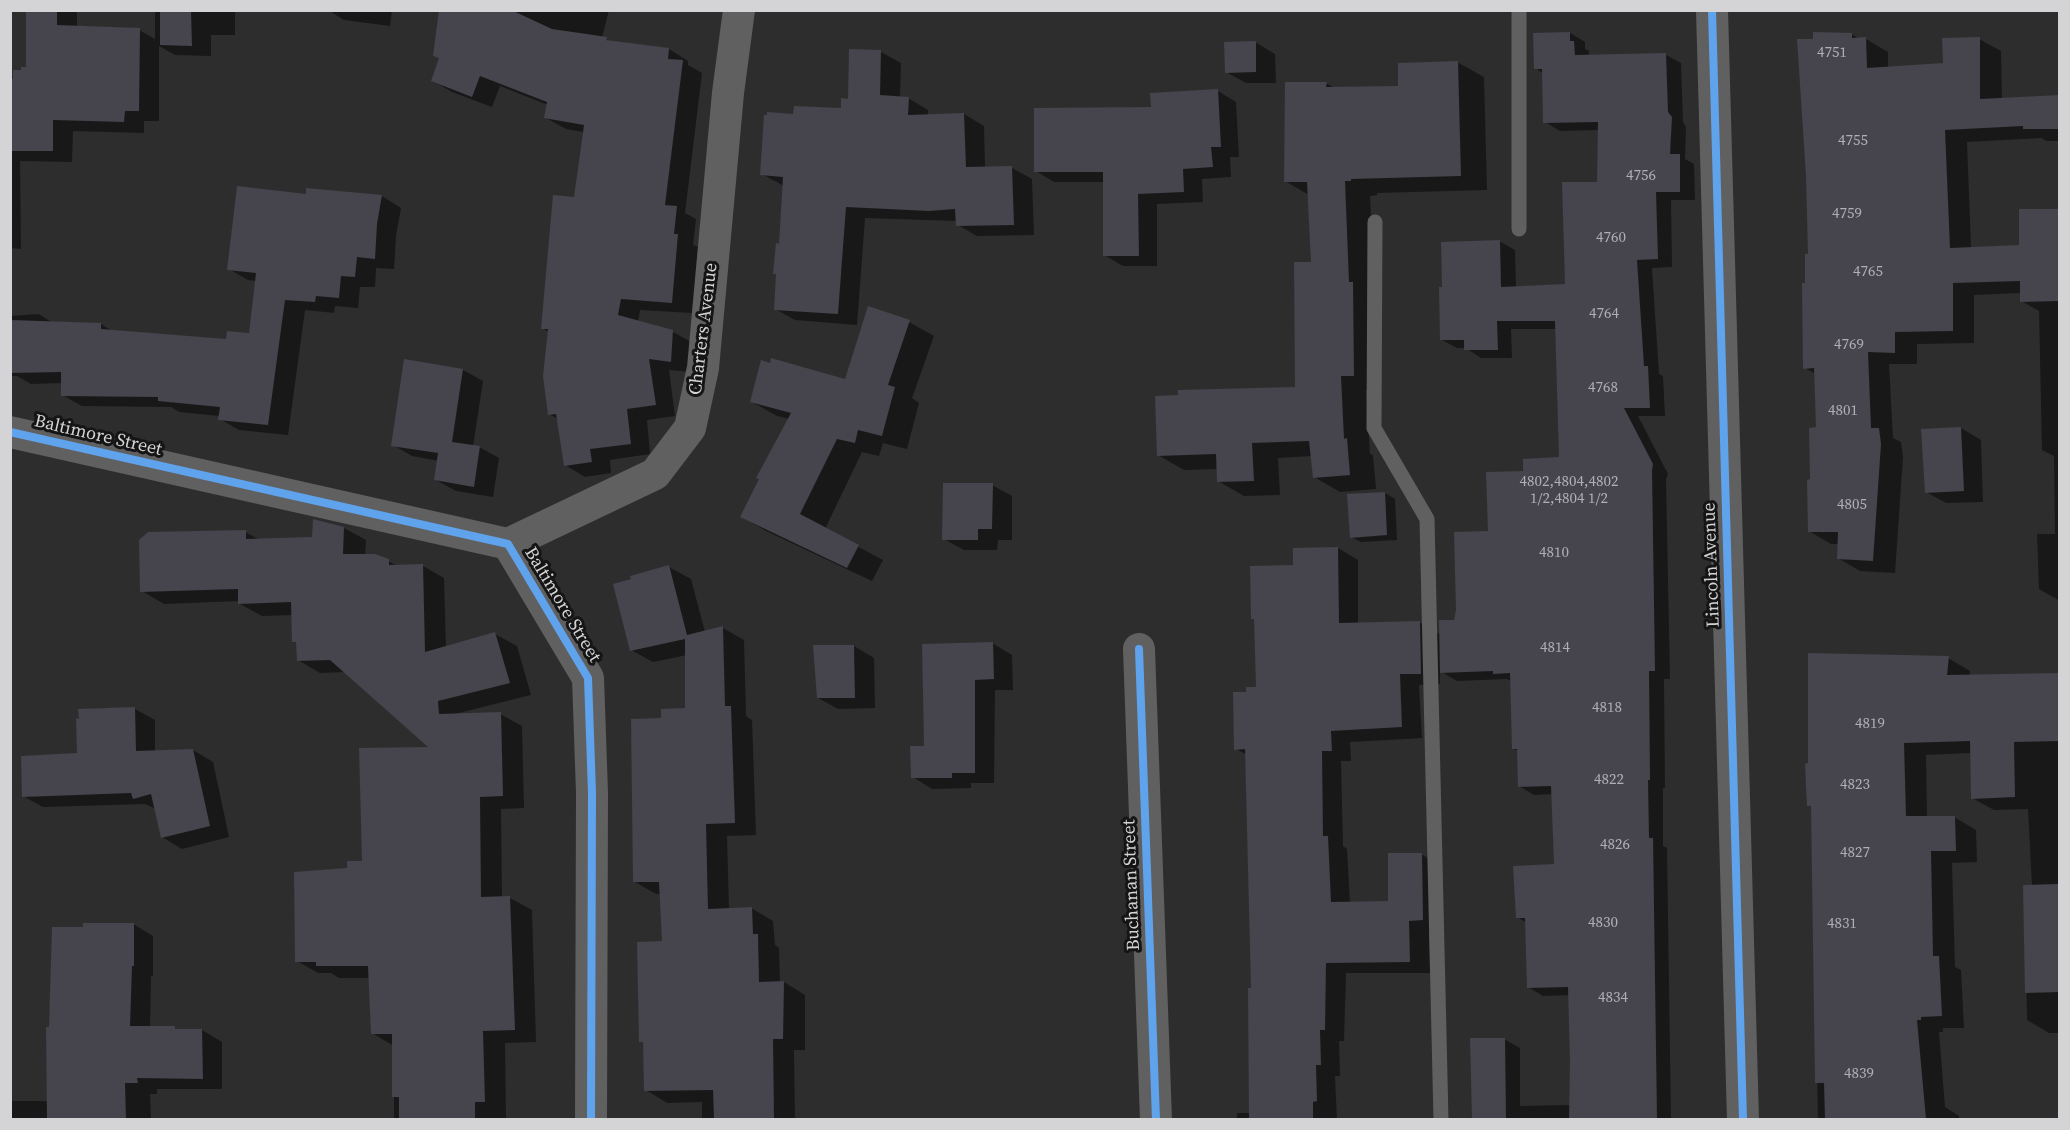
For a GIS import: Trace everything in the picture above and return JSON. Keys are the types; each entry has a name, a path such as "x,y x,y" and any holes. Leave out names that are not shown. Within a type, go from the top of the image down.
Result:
{"street":[{"name":"Charters Avenue","path":"508,544 655,474 690,428 703,368 739,10"},
{"name":"Lincoln Avenue","path":"1712,10 1743,1119"},
{"name":"Baltimore Street","path":"10,432 508,544 588,678 592,793 591,1119"},
{"name":"Buchanan Street","path":"1139,649 1156,1119"}],"lane":[{"path":"1519,10 1520,229"},
{"path":"1375,222 1374,428 1427,519 1441,1119"}],"building":[{"path":"26,10 57,10 57,25 140,28 139,111 125,111 124,122 53,120 53,151 10,151 10,79 13,79 13,70 26,67"},
{"path":"160,10 191,10 192,46 160,45"},
{"path":"439,10 511,10 552,29 607,37 606,40 669,48 668,59 683,60 665,205 677,206 674,234 678,234 672,303 621,299 618,315 673,330 671,362 649,359 656,405 627,409 631,444 590,449 592,462 564,466 556,414 548,415 543,376 548,329 541,329 553,195 574,197 584,125 544,118 547,102 480,76 472,97 431,81 439,58 433,56"},
{"path":"1570,32 1570,41 1574,41 1575,55 1666,53 1668,112 1672,117 1670,154 1680,154 1680,192 1656,192 1658,259 1637,260 1644,366 1648,366 1650,408 1624,408 1653,464 1655,671 1649,671 1650,780 1648,780 1649,838 1653,838 1657,1119 1569,1119 1568,987 1527,988 1525,918 1516,918 1513,866 1554,864 1551,786 1518,787 1517,749 1512,749 1510,673 1493,674 1493,671 1440,673 1439,620 1454,620 1456,610 1454,532 1488,531 1486,472 1523,471 1523,459 1559,457 1555,321 1497,321 1498,350 1464,350 1464,340 1440,340 1441,242 1500,240 1501,287 1565,284 1562,182 1597,182 1598,122 1543,123 1542,69 1534,69 1533,33"},
{"path":"1813,32 1852,33 1852,38 1866,37 1867,68 1943,63 1942,38 1980,37 1980,99 2060,95 2060,129 2023,129 2023,126 1945,130 1950,248 2019,245 2019,209 2060,209 2060,301 2020,302 2020,281 1953,283 1953,331 1895,332 1895,353 1868,352 1871,428 1879,428 1881,444 1873,561 1837,559 1838,532 1808,532 1809,428 1816,427 1814,368 1803,369 1802,283 1805,283 1805,254 1808,254 1806,176 1797,39 1813,39"},
{"path":"1256,41 1256,72 1225,73 1224,42"},
{"path":"849,49 881,50 880,95 909,97 908,115 964,113 966,167 1012,166 1014,225 956,226 955,209 929,211 846,207 838,314 774,310 776,274 773,274 776,243 779,244 783,177 760,175 764,115 767,115 767,112 793,114 794,106 841,108 841,98 848,99"},
{"path":"1458,61 1461,176 1345,181 1349,282 1353,282 1354,376 1341,376 1344,439 1347,438 1350,475 1313,478 1309,441 1252,443 1254,481 1217,482 1216,454 1157,456 1155,396 1178,395 1178,390 1295,387 1294,262 1311,262 1307,182 1284,182 1285,82 1327,82 1326,87 1398,86 1398,63"},
{"path":"1218,89 1221,147 1211,147 1213,167 1183,169 1184,192 1138,194 1139,256 1103,256 1103,172 1034,172 1034,108 1151,107 1150,93"},
{"path":"237,186 306,194 306,188 382,195 377,224 375,259 357,257 355,277 341,276 339,298 316,296 315,302 285,300 268,425 218,420 220,407 158,401 158,397 61,396 61,372 10,373 10,320 101,323 101,329 226,339 227,331 249,333 256,273 227,270"},
{"path":"868,306 910,320 888,385 895,387 882,436 858,430 855,443 837,439 800,514 859,545 847,568 740,517 759,479 756,478 791,413 750,402 761,360 770,363 771,358 845,379"},
{"path":"404,359 463,369 452,442 480,446 474,487 434,480 438,453 391,446"},
{"path":"1961,427 1964,491 1925,493 1921,429"},
{"path":"943,483 993,483 992,529 978,529 978,540 942,540"},
{"path":"1385,492 1387,535 1350,538 1347,494"},
{"path":"313,519 344,527 343,554 375,554 389,559 389,565 423,564 425,652 495,632 510,683 438,701 439,714 501,712 503,796 480,797 481,897 510,896 515,1030 483,1031 485,1102 475,1102 475,1119 399,1119 399,1097 392,1097 392,1034 371,1034 368,966 316,966 316,962 295,962 294,872 347,868 347,861 362,861 359,748 428,747 330,660 297,661 296,642 292,642 291,602 238,604 238,589 140,592 139,540 148,532 246,530 246,539 312,537"},
{"path":"1338,547 1339,623 1420,621 1421,674 1400,674 1402,727 1331,731 1332,751 1322,751 1323,836 1328,836 1331,902 1388,901 1388,853 1422,853 1423,920 1409,921 1410,962 1326,963 1325,1030 1320,1030 1321,1065 1316,1065 1317,1101 1313,1102 1313,1119 1249,1119 1248,988 1251,988 1245,749 1234,750 1233,692 1246,692 1246,687 1256,687 1250,566 1293,565 1293,548"},
{"path":"669,565 687,635 723,626 725,706 731,706 735,823 706,824 708,909 752,907 753,934 758,934 759,982 784,981 783,1039 773,1039 774,1119 714,1119 713,1090 644,1091 643,1042 639,1042 637,942 662,941 659,882 633,882 631,719 661,718 661,709 685,708 685,639 630,651 613,584 631,579 630,576"},
{"path":"993,642 994,679 975,680 975,773 952,773 952,778 911,778 910,746 924,746 922,644"},
{"path":"813,645 854,645 855,698 817,698"},
{"path":"1808,653 1949,656 1947,675 2060,673 2060,741 2014,742 2015,797 1971,799 1970,741 1904,743 1906,816 1955,816 1956,851 1931,851 1933,956 1939,956 1942,1016 1921,1017 1921,1020 1917,1020 1926,1119 1825,1119 1824,1083 1815,1083 1811,806 1807,806 1805,764 1808,763"},
{"path":"135,707 136,751 193,749 210,826 161,838 151,794 133,799 131,793 22,797 21,756 77,753 78,709"},
{"path":"2059,884 2060,992 2025,993 2023,885"},
{"path":"83,923 134,923 130,1026 175,1026 175,1029 202,1029 203,1079 137,1078 138,1083 125,1083 126,1119 47,1119 46,1027 49,1027 52,927 83,927"},
{"path":"1470,1038 1505,1038 1506,1119 1472,1119"}],"cycle path":[{"path":"1712,10 1743,1120"},
{"path":"10,432 508,544 588,678 592,793 591,1120"},
{"path":"1139,649 1156,1120"}]}
